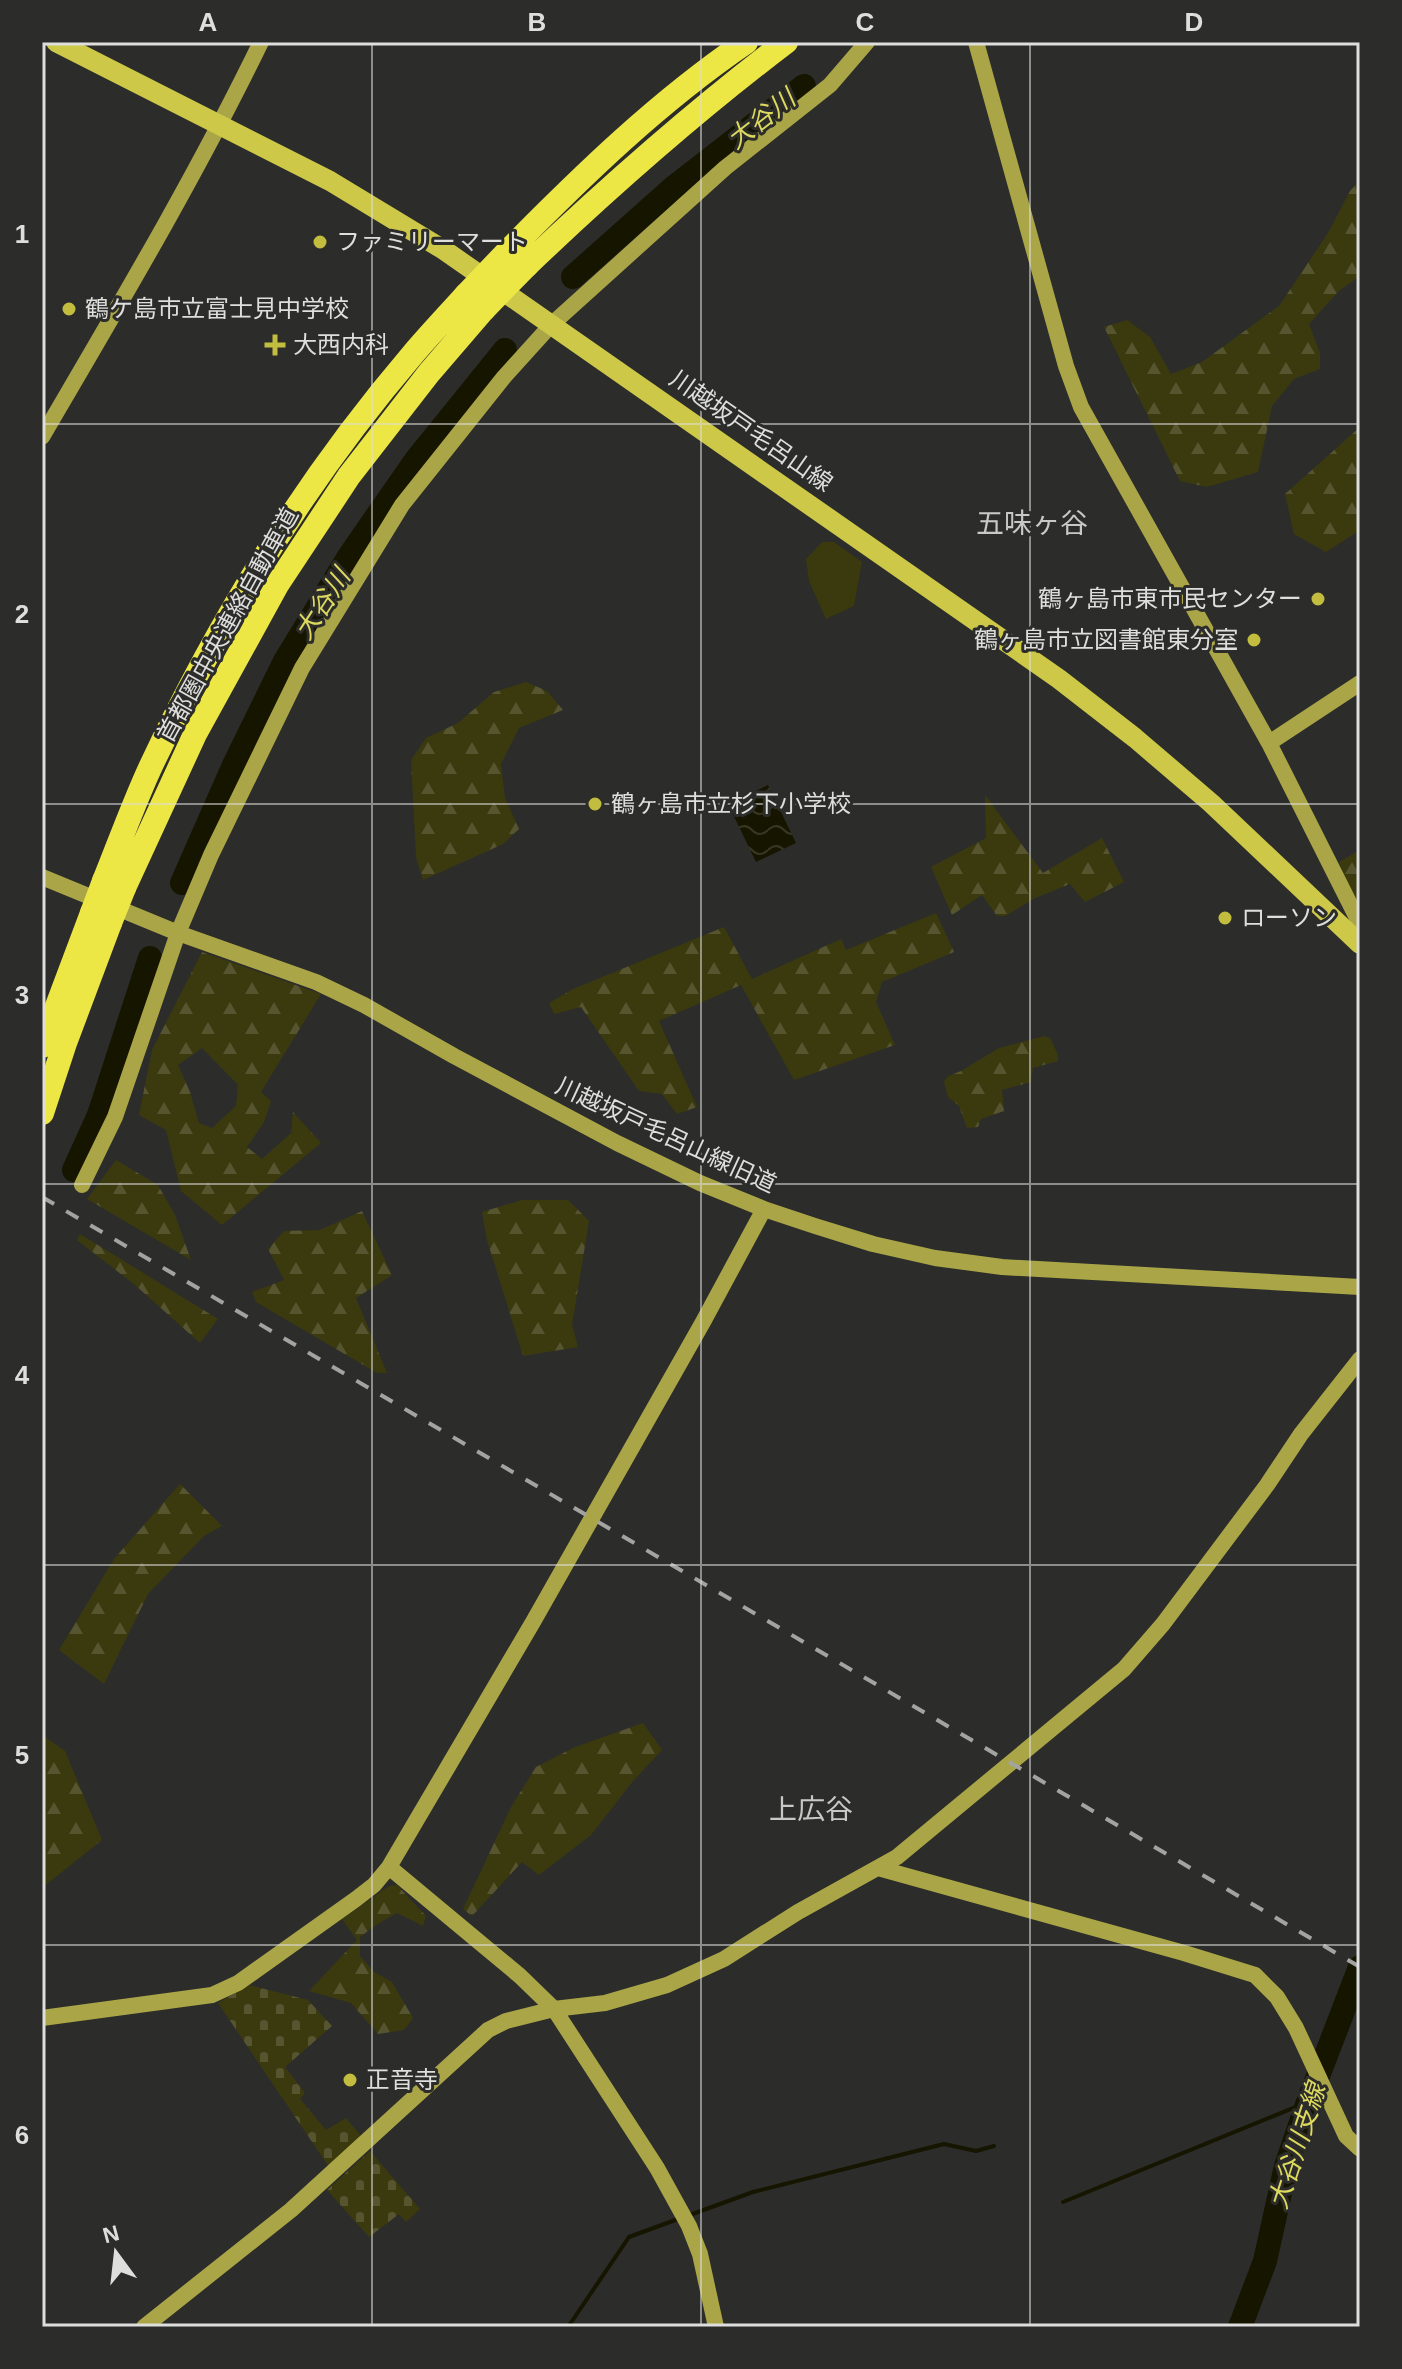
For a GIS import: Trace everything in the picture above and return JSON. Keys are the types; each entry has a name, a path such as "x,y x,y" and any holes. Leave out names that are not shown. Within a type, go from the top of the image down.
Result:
{"highway":[{"name":"首都圏中央連絡自動車道","path":"42,1046 114,885 149,770 205,661 313,483 413,354 475,302 518,258 615,145 746,42"},
{"name":"首都圏中央連絡自動車道","path":"518,258 786,42"},
{"name":"首都圏中央連絡自動車道","path":"42,1113 101,918"}],"main road":[{"name":"川越坂戸毛呂山線","path":"56,42 330,181 430,241 1059,679 1211,803 1360,944"}],"street":[{"path":"42,437 170,218 221,125 261,42"},
{"path":"82,1185 115,1117 178,933 257,755 302,668 402,505 504,377 551,325 725,168 830,85 867,42"},
{"path":"976,42 1066,366 1081,407 1269,743 1360,924"},
{"path":"1269,743 1360,683"},
{"name":"川越坂戸毛呂山線旧道","path":"42,877 178,933 316,982 617,1143 700,1183 764,1209 873,1244 935,1258 1002,1267 1360,1287"},
{"path":"42,2018 199,1998 228,1989 374,1885 389,1867 641,1432 764,1209"},
{"path":"144,2327 291,2210 488,2030 506,2021 554,2009 605,2003 667,1985 724,1959 798,1912 897,1857 1124,1669 1163,1624 1267,1485 1301,1434 1360,1359"},
{"path":"389,1867 520,1976 554,2009 657,2168 689,2226 700,2254 716,2327"},
{"path":"878,1868 1255,1975 1277,1997 1296,2028 1346,2136 1360,2149"}],"green space":[{"path":"1360,180 1360,276 1340,290 1309,324 1320,353 1320,369 1294,379 1272,406 1258,472 1207,487 1180,481 1104,327 1127,320 1150,337 1171,374 1202,362 1279,306 1328,233 1350,191"},
{"path":"1360,427 1360,530 1326,552 1294,534 1285,494"},
{"path":"822,542 834,542 862,562 854,606 826,619 809,581 806,559"},
{"path":"526,682 547,691 563,710 519,728 501,764 505,798 519,829 503,844 423,880 416,857 411,760 426,738 458,723 494,692"},
{"path":"985,795 1043,873 1102,838 1124,882 1085,902 1070,884 1035,898 1005,916 997,916 982,895 952,915 931,867 986,838"},
{"path":"1360,850 1360,905 1350,892 1339,862"},
{"path":"936,913 954,952 882,982 876,1002 895,1045 794,1080 741,985 659,1021 697,1107 677,1114 662,1094 639,1091 581,1007 554,1014 549,1003 573,989 724,927 752,979 841,939 846,950"},
{"path":"202,952 321,994 261,1092 271,1101 264,1122 247,1147 262,1159 291,1133 293,1112 321,1143 222,1225 181,1191 166,1130 139,1115 152,1050","holes":["202,1048 238,1085 236,1106 212,1128 199,1123 178,1065"]},
{"path":"1045,1036 1050,1038 1058,1061 1033,1068 1031,1082 1002,1090 1004,1111 981,1119 978,1127 967,1128 959,1106 948,1097 944,1082 948,1076 999,1048"},
{"path":"116,1160 158,1185 175,1215 191,1260 87,1199"},
{"path":"522,1200 568,1200 589,1221 572,1325 578,1347 523,1356 487,1240 482,1212"},
{"path":"362,1211 392,1275 356,1298 387,1373 377,1373 256,1302 252,1292 284,1280 268,1249 284,1231 320,1230"},
{"path":"80,1234 218,1319 200,1343 135,1285 77,1240"},
{"path":"180,1484 222,1526 204,1536 148,1594 104,1684 59,1650 114,1559"},
{"path":"643,1723 662,1750 591,1835 539,1875 522,1862 472,1916 463,1909 511,1807 536,1767 575,1747"},
{"path":"42,1735 65,1751 102,1840 42,1888"},
{"path":"397,1885 426,1916 423,1926 397,1913 360,1937 360,1956 374,1972 392,1982 413,2018 404,2030 378,2034 351,2003 309,1991 357,1940 342,1919 389,1886"},
{"path":"249,1985 308,2000 332,2026 285,2067 305,2093 300,2099 326,2130 346,2118 362,2137 329,2167 218,2003"},
{"path":"370,2151 420,2209 406,2222 399,2214 369,2237 327,2190"}],"water":[{"path":"768,785 796,843 756,862 728,804"}],"waterway":[{"name":"大谷川","path":"573,277 673,188 804,86"},
{"name":"大谷川","path":"182,883 234,765 285,661 350,555 416,460 505,350"},
{"name":"大谷川","path":"74,1170 99,1115 150,958"},
{"name":"大谷川支線","path":"1240,2327 1265,2261 1286,2166 1360,1967"},
{"path":"1063,2202 1308,2102"},
{"path":"687,2216 753,2192 944,2144 976,2151 994,2146"},
{"path":"568,2327 629,2237 678,2219"}],"railway":[{"path":"42,1197 1360,1967"}],"place":[{"name":"ファミリーマート","path":"320,242"},
{"name":"鶴ケ島市立富士見中学校","path":"69,309"},
{"name":"大西内科","path":"275,345"},
{"name":"鶴ヶ島市東市民センター","path":"1318,599"},
{"name":"鶴ヶ島市立図書館東分室","path":"1254,640"},
{"name":"鶴ヶ島市立杉下小学校","path":"595,804"},
{"name":"ローソン","path":"1225,918"},
{"name":"正音寺","path":"350,2080"}],"district":[{"name":"五味ヶ谷","path":"1032,523"},
{"name":"上広谷","path":"811,1809"}]}
